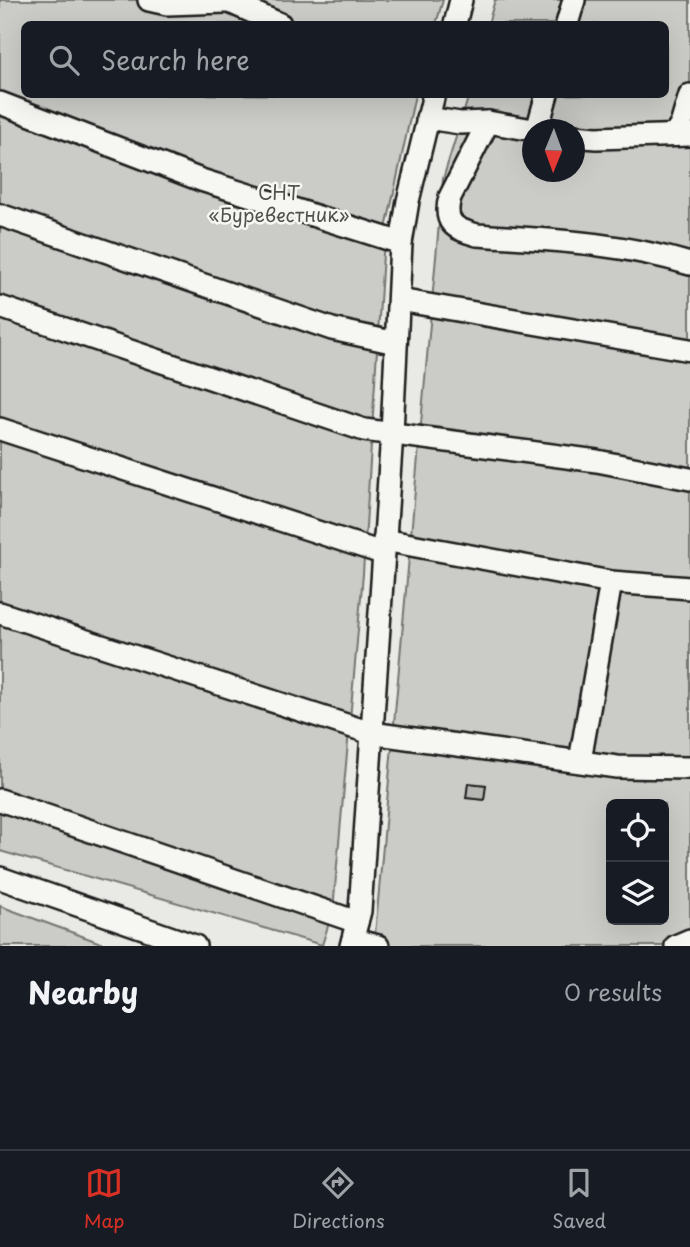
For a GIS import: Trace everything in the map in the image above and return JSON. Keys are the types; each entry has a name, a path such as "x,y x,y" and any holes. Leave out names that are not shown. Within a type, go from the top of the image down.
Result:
{"street":[{"path":"149,0 167,4 225,1 273,21"},
{"path":"455,21 461,0"},
{"path":"568,21 573,0"},
{"path":"585,137 683,134 681,125 690,95"},
{"path":"354,936 360,911 392,433 401,243 408,201 433,98"},
{"path":"539,119 546,98"},
{"path":"0,103 201,180 401,243"},
{"path":"427,118 460,123 488,122 522,128"},
{"path":"488,122 450,197 447,209 450,221 460,231 477,235 606,244 637,249 690,264"},
{"path":"0,215 332,329 396,343"},
{"path":"399,300 690,350"},
{"path":"0,307 364,430 597,461 690,479"},
{"path":"0,429 383,547 611,582 690,588"},
{"path":"580,761 611,582"},
{"path":"0,613 371,733 617,766 690,768"},
{"path":"0,800 378,946"},
{"path":"0,878 195,946"},
{"path":"676,946 690,940"}],"green space":[{"name":"СНТ «Буревестник»","path":"0,0 443,0 437,21 21,21 21,98 414,98 384,238 363,574 333,910 322,945 0,851"},
{"path":"495,0 690,0 690,946 374,946 443,179 468,98 669,98 669,21 489,21"},
{"path":"0,906 109,946 0,946"}],"building":[{"path":"468,783 486,785 484,800 466,798"}]}
